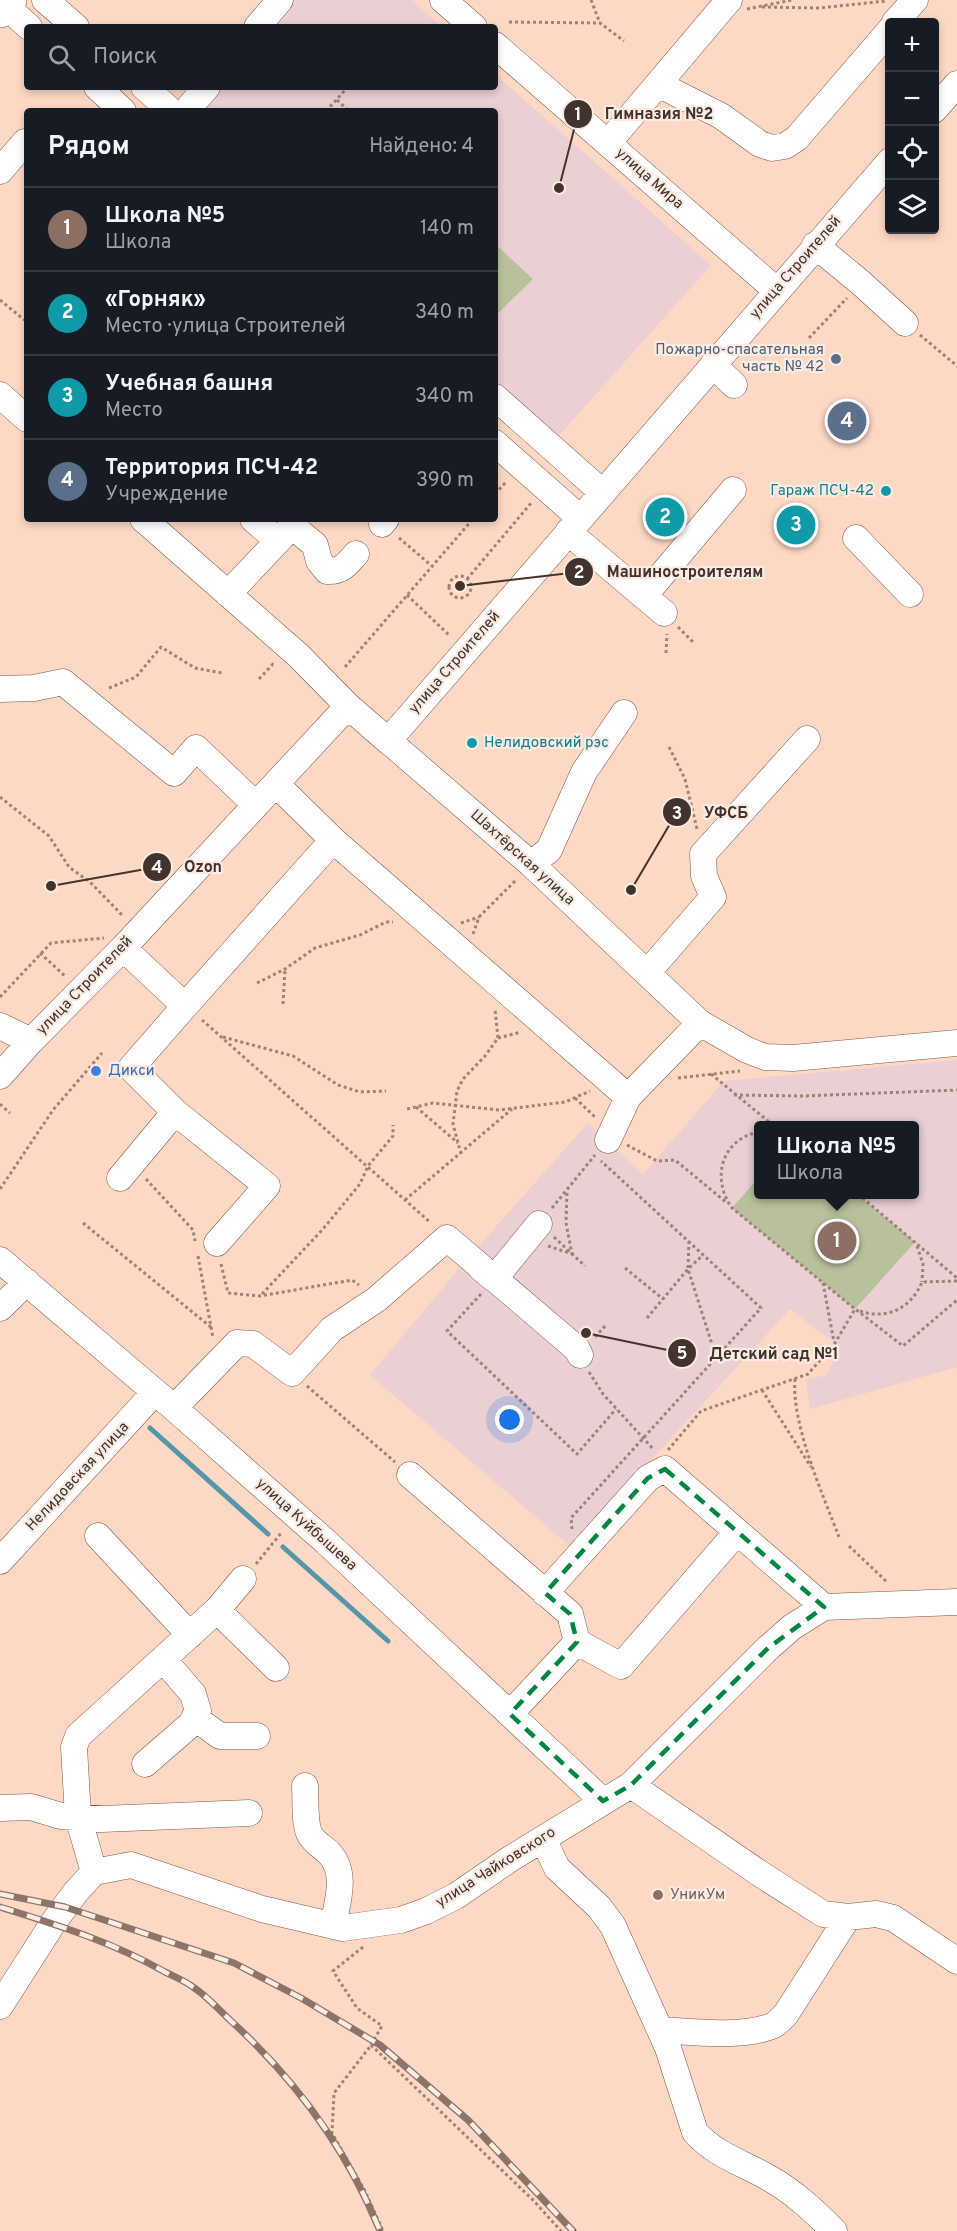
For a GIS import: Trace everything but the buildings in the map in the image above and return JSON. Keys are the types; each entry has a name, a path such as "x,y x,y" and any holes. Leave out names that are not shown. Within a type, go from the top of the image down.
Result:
{"street":[{"path":"45,0 73,24"},
{"path":"260,24 280,0"},
{"path":"899,18 915,0"},
{"path":"446,1 471,24"},
{"path":"4,4 26,24"},
{"path":"608,143 724,6"},
{"path":"658,84 721,116 759,144 772,148 785,146 797,138 885,36"},
{"name":"улица Мира","path":"498,48 776,290"},
{"path":"939,104 957,84"},
{"path":"100,90 120,108"},
{"path":"149,90 179,108"},
{"path":"182,108 203,90"},
{"path":"0,171 24,143"},
{"name":"улица Строителей","path":"388,741 885,167"},
{"path":"815,245 905,323"},
{"path":"713,364 734,385"},
{"path":"498,400 603,493"},
{"path":"498,446 544,487 574,525 644,596 664,613"},
{"path":"644,596 733,490"},
{"path":"146,522 299,656 348,706 388,741"},
{"path":"265,522 288,528 315,545 319,561 327,571 335,572 343,569 356,554"},
{"path":"228,594 288,528"},
{"path":"856,538 910,594"},
{"path":"0,689 34,688 63,682 174,773 196,748 256,805"},
{"name":"улица Строителей","path":"0,1076 116,943 256,805 348,706"},
{"path":"531,864 549,850 584,772 624,713"},
{"path":"647,973 713,897 704,876 703,854 807,739"},
{"name":"Шахтёрская улица","path":"388,741 531,864 700,1023 747,1050 765,1057 793,1058 957,1043"},
{"path":"276,784 333,840 490,977 627,1087"},
{"path":"217,1243 267,1186 175,1112 131,1068 333,840"},
{"path":"116,943 185,1006"},
{"path":"602,1148 627,1087 700,1023"},
{"path":"0,1026 32,1041"},
{"path":"127,1171 175,1112"},
{"path":"494,1279 539,1224"},
{"path":"292,1373 332,1329 377,1299 447,1238 577,1349 580,1355"},
{"name":"улица Куйбышева","path":"0,1260 165,1400 296,1516 603,1801"},
{"path":"0,1308 27,1282"},
{"name":"Нелидовская улица","path":"0,1561 165,1400 212,1368 237,1342 253,1344 292,1373"},
{"path":"545,1593 663,1464 824,1607 957,1602"},
{"path":"410,1475 570,1614 577,1642 621,1666 737,1532"},
{"path":"98,1536 190,1635"},
{"path":"0,2006 53,1923 94,1872 78,1817 74,1747 78,1736 217,1610 243,1579"},
{"name":"улица Чайковского","path":"94,1872 131,1865 262,1910 343,1928 400,1920 426,1911 456,1896 631,1785 768,1648 792,1627 824,1607"},
{"path":"217,1610 276,1668"},
{"path":"510,1714 577,1642"},
{"path":"145,1764 195,1718 198,1712 193,1694 163,1659"},
{"path":"195,1718 220,1736 257,1736"},
{"path":"631,1785 759,1874 814,1908 833,1916 876,1914 893,1918 957,1960"},
{"path":"305,1786 308,1832 313,1840 331,1855 338,1869 340,1888 333,1926"},
{"path":"0,1808 31,1807 61,1816 102,1819 249,1813"},
{"path":"543,1839 557,1868 599,1907 613,1926 660,2030 675,2069 694,2132 722,2156 757,2171 787,2188 834,2231"},
{"path":"660,2030 734,2031 776,2024 786,2014 848,1917"}],"path":[{"path":"591,0 600,23 624,41"},
{"path":"762,7 792,0"},
{"path":"724,6 819,8 891,0"},
{"path":"508,22 600,23"},
{"path":"329,108 345,90"},
{"path":"336,100 345,108"},
{"path":"809,338 861,283"},
{"path":"0,300 24,320"},
{"path":"905,323 957,366"},
{"path":"467,579 544,487"},
{"path":"345,667 470,522"},
{"path":"461,576 467,579 470,585 468,594 458,597 452,594 449,588 452,579 461,576"},
{"path":"407,595 450,636"},
{"path":"109,688 136,677 160,647 195,668 222,672"},
{"path":"258,679 273,664 279,667"},
{"path":"669,747 685,779 703,854"},
{"path":"0,797 49,836 69,867 90,882 123,916"},
{"path":"466,956 479,917 531,864"},
{"path":"257,983 285,969 315,948 360,935 386,922 428,922"},
{"path":"0,997 51,943 116,943"},
{"path":"40,953 65,976"},
{"path":"283,1004 285,969"},
{"path":"461,1154 453,1124 457,1091 462,1079 486,1056 498,1038 490,977"},
{"path":"185,1006 447,1238"},
{"path":"221,1036 293,1056 338,1084 360,1092 386,1091"},
{"path":"0,1189 53,1110 102,1053"},
{"path":"408,1109 433,1103 499,1110 565,1102 627,1087 742,1071"},
{"path":"711,1074 769,1121"},
{"path":"734,1095 803,1096 957,1090"},
{"path":"0,1104 10,1113"},
{"path":"416,1107 459,1145"},
{"path":"405,1200 513,1108"},
{"path":"260,1296 323,1229 360,1184 368,1166 393,1136 393,1125"},
{"path":"732,1208 724,1195 720,1181 723,1159 736,1142 754,1133"},
{"path":"571,1518 761,1308 689,1241 602,1148 539,1224 585,1266"},
{"path":"675,1160 903,1346 957,1300"},
{"path":"127,1171 193,1230 213,1329 213,1345 208,1351 212,1368"},
{"path":"864,1199 957,1280"},
{"path":"83,1223 213,1329"},
{"path":"689,1241 688,1269 716,1357"},
{"path":"855,1309 875,1315 898,1310 909,1302 922,1282 922,1259 915,1242"},
{"path":"217,1243 228,1293 260,1296 352,1280 377,1299"},
{"path":"647,1318 688,1269 703,1255"},
{"path":"625,1268 663,1299"},
{"path":"494,1279 447,1331 577,1455 616,1409"},
{"path":"922,1282 957,1280"},
{"path":"824,1283 835,1343"},
{"path":"580,1355 603,1394 663,1464 701,1412 808,1374 835,1343 855,1309"},
{"path":"292,1373 410,1475"},
{"path":"795,1379 794,1395 814,1471 839,1537"},
{"path":"762,1390 814,1471"},
{"path":"243,1579 296,1516"},
{"path":"849,1546 910,1604"},
{"path":"377,1923 367,1944 333,1971 357,2008 382,2026 371,2045 334,2093 332,2133 365,2191 383,2231"},
{"path":"371,2045 531,2199 561,2231"}],"highlighted area":[{"path":"665,1469 824,1607 768,1648 631,1785 603,1801 510,1714 577,1642 570,1614 545,1593 648,1478"}],"shaded area":[{"path":"278,0 412,0 439,24 257,24"},
{"path":"498,77 711,265 556,439 498,388 498,108 188,108 199,90 498,90"},
{"path":"957,1060 957,1367 810,1409 806,1380 826,1375 840,1347 790,1309 571,1547 370,1375 469,1257 588,1123 643,1174 724,1081"}],"green space":[{"path":"498,247 533,279 498,313"},
{"path":"754,1183 754,1199 863,1199 915,1242 855,1309 732,1208"}],"waterway":[{"path":"150,1428 268,1534"},
{"path":"283,1547 388,1641"}],"railway":[{"path":"0,1894 65,1907 234,1963 301,1998 380,2045 468,2120 573,2231"},
{"path":"0,1907 105,1943 183,1981 203,1995 277,2067 318,2118 352,2172 380,2231"}],"place":[{"name":"Гимназия №2","path":"559,188"},
{"name":"Пожарно-спасательная часть № 42","path":"836,359"},
{"name":"Территория ПСЧ-42","path":"847,421"},
{"name":"Гараж ПСЧ-42","path":"886,491"},
{"name":"«Горняк»","path":"665,517"},
{"name":"Учебная башня","path":"796,525"},
{"name":"Машиностроителям","path":"460,586"},
{"name":"Нелидовский рэс","path":"472,743"},
{"name":"Ozon","path":"51,886"},
{"name":"УФСБ","path":"631,890"},
{"name":"Дикси","path":"96,1071"},
{"name":"Школа №5","path":"837,1241"},
{"name":"Детский сад №1","path":"586,1333"},
{"name":"УникУм","path":"658,1895"}]}
